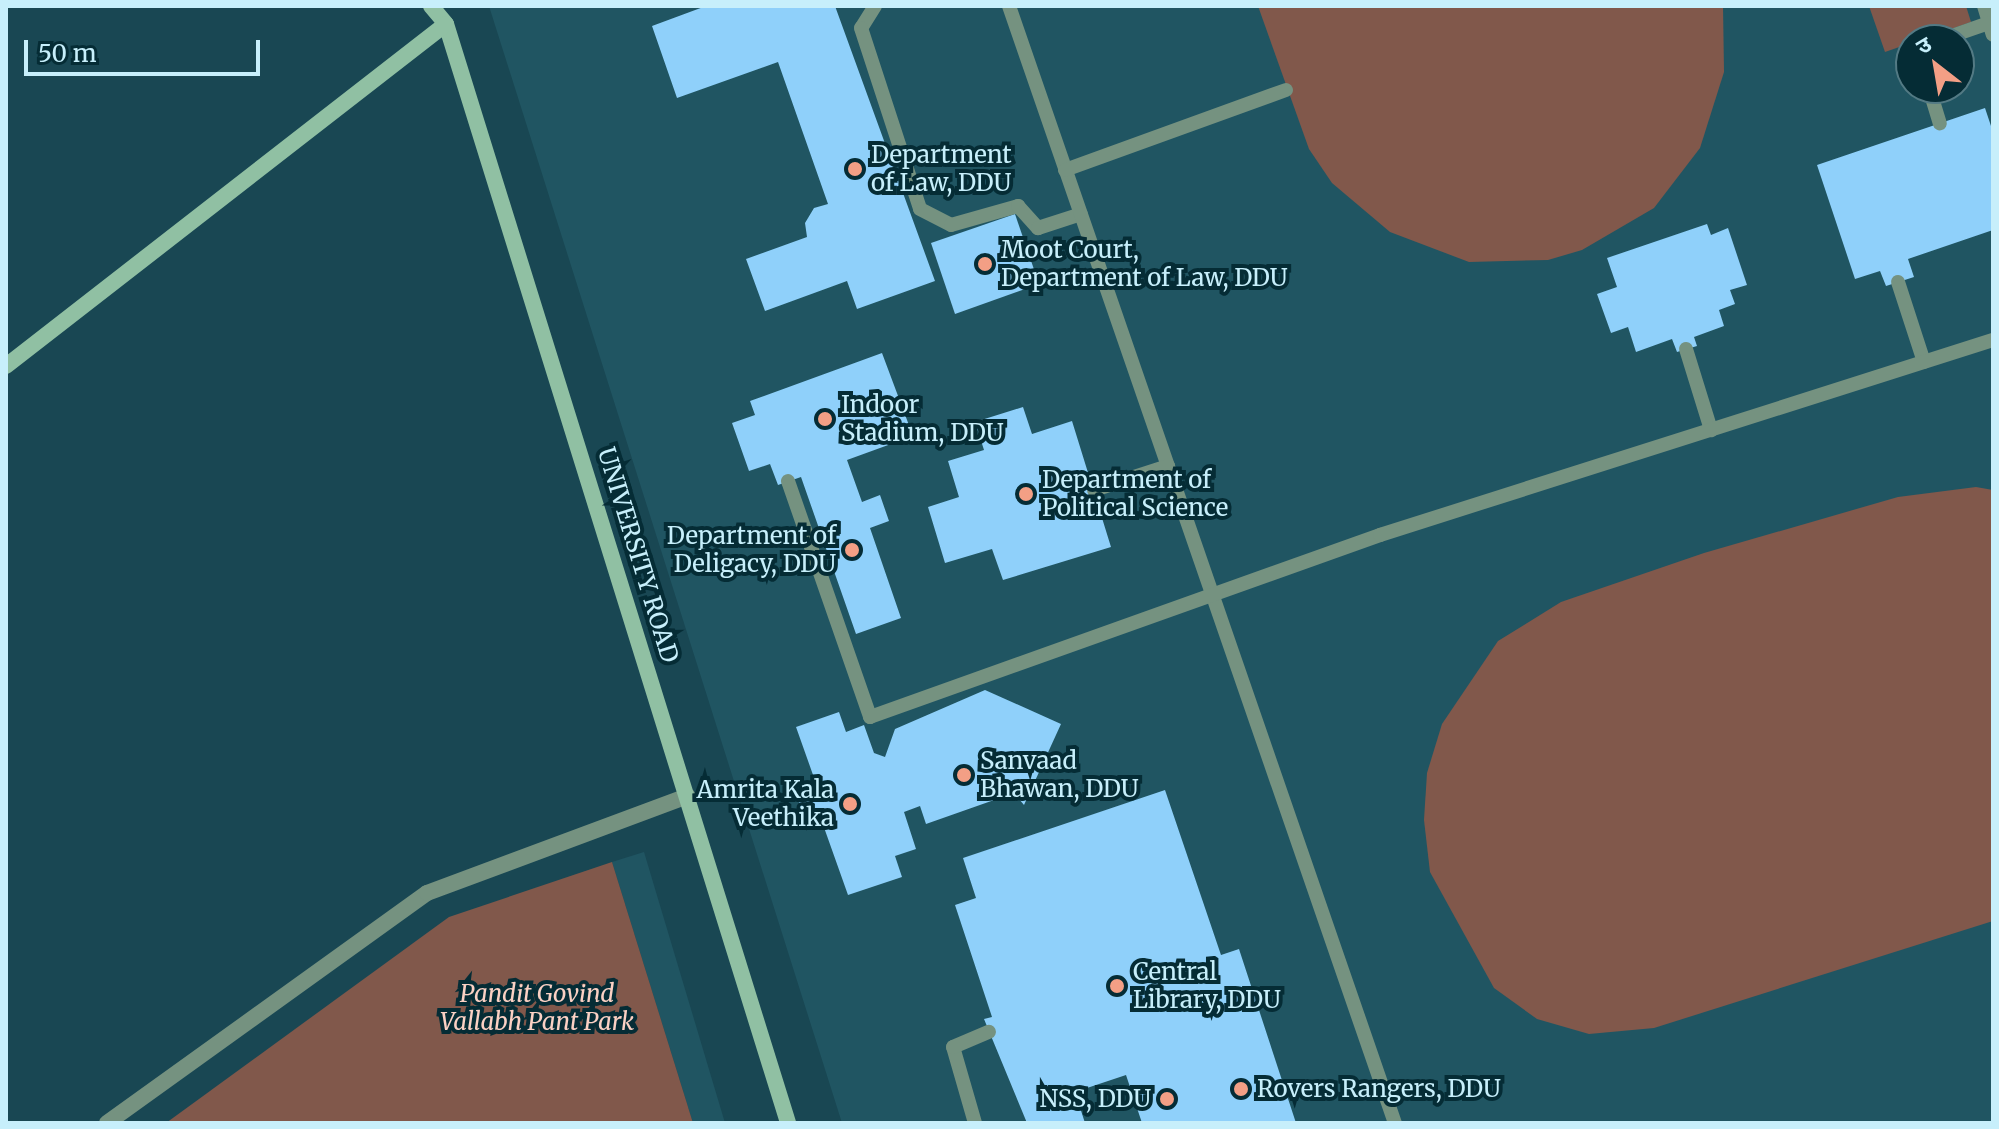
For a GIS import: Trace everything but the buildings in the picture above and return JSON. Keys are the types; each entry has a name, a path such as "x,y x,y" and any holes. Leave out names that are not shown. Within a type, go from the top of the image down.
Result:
{"main road":[{"name":"UNIVERSITY ROAD","path":"431,6 446,24 688,796 783,1121"},
{"path":"6,366 446,24"}],"street":[{"path":"107,1123 427,893 688,796"}],"lane":[{"path":"875,6 861,28 888,131 920,209 951,225 974,223 1018,206 1038,228 1081,214"},
{"path":"1009,6 1395,1123"},
{"path":"1984,6 1991,29"},
{"path":"1065,170 1286,90"},
{"path":"1934,104 1940,123"},
{"path":"1898,282 1924,362"},
{"path":"788,481 828,574 870,717 962,692 1212,594 1993,340"},
{"path":"1686,349 1711,430"},
{"path":"1094,490 1168,466"},
{"path":"975,1123 953,1047 989,1032"}],"shaded area":[{"path":"489,6 1993,6 1993,1123 842,1123"},
{"path":"644,852 725,1123 693,1123 612,862"}],"green space":[{"path":"1258,6 1723,6 1724,72 1700,148 1654,208 1582,250 1548,260 1469,262 1390,232 1332,183 1309,149"},
{"path":"1869,6 1966,6 1971,22 1965,24 1895,24 1895,49 1885,52"},
{"path":"1976,487 1993,490 1993,921 1654,1028 1589,1034 1537,1019 1494,988 1430,872 1424,820 1427,773 1442,724 1498,641 1561,602 1704,553 1898,497"},
{"name":"Pandit Govind Vallabh Pant Park","path":"612,862 693,1123 166,1123 449,917"}],"place":[{"name":"Department of Law, DDU","path":"855,169"},
{"name":"Moot Court, Department of Law, DDU","path":"985,264"},
{"name":"Indoor Stadium, DDU","path":"825,419"},
{"name":"Department of Political Science","path":"1026,494"},
{"name":"Department of Deligacy, DDU","path":"852,550"},
{"name":"Sanvaad Bhawan, DDU","path":"964,775"},
{"name":"Amrita Kala Veethika","path":"850,804"},
{"name":"Central Library, DDU","path":"1117,986"},
{"name":"Rovers Rangers, DDU","path":"1241,1089"},
{"name":"NSS, DDU","path":"1167,1099"}]}
